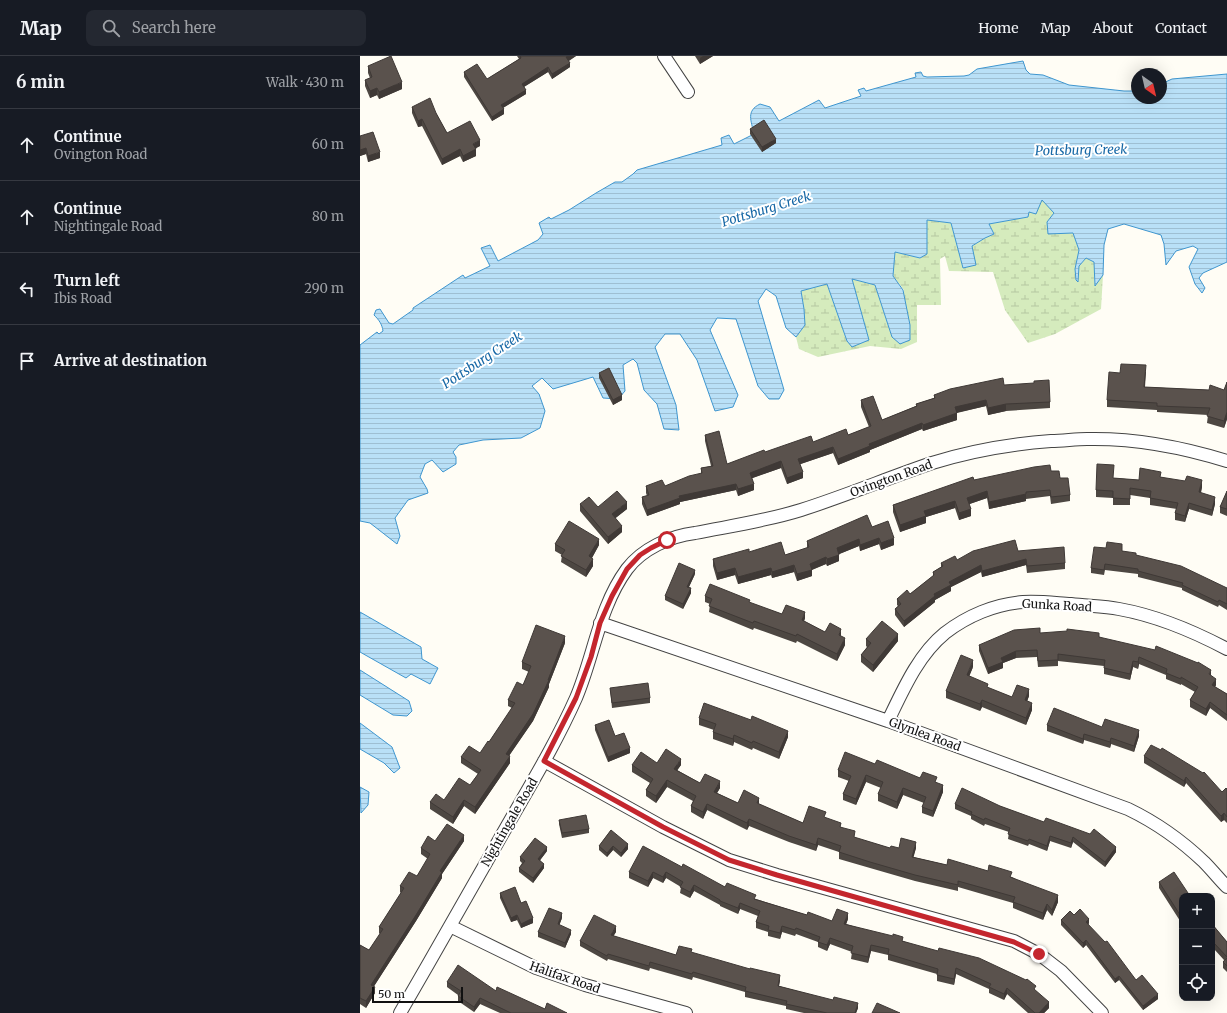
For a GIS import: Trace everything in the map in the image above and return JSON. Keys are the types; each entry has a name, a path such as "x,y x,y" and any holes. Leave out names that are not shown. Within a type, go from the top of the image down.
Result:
{"street":[{"path":"664,56 688,92"},
{"name":"Ovington Road","path":"600,623 612,596 627,569 640,555 667,540 684,534 763,519 800,510 933,463 972,452 1028,443 1087,439 1139,442 1184,449 1227,461"},
{"name":"Gunka Road","path":"888,721 903,690 930,647 945,633 963,620 1007,604 1039,602 1104,607 1121,610 1176,625 1227,649"},
{"name":"Glynlea Road","path":"600,623 888,721 1128,809 1163,829 1203,862 1227,887"},
{"name":"Nightingale Road","path":"400,1013 544,761 576,698 591,657 600,623"},
{"path":"544,761 663,827 729,860 1014,942 1039,954 1061,971 1102,1013"},
{"name":"Halifax Road","path":"450,926 536,968 585,985 686,1013"}],"green space":[{"path":"1042,199 1055,213 1048,234 1073,233 1079,250 1075,269 1078,281 1079,266 1086,258 1094,262 1095,285 1103,275 1101,309 1055,334 1028,343 1005,310 993,272 949,271 945,256 940,259 941,305 917,305 917,342 901,349 870,346 818,357 799,349 796,337 805,325 801,291 827,284 847,341 852,279 875,285 892,337 904,290 893,276 895,252 920,258 927,220 951,223 963,268 972,246 994,234 989,224 1028,217 1029,212"}],"water":[{"name":"Pottsburg Creek","path":"1023,61 1026,70 1030,74 1043,75 1069,85 1131,91 1131,104 1167,104 1167,81 1172,79 1227,74 1227,262 1203,273 1199,278 1205,288 1202,293 1195,284 1189,267 1198,249 1193,246 1176,251 1166,265 1164,244 1161,235 1124,224 1108,229 1104,245 1103,275 1095,286 1094,262 1086,258 1079,266 1078,282 1076,280 1075,269 1079,250 1073,233 1048,234 1047,222 1054,213 1042,200 1036,214 1029,212 1028,217 989,224 994,234 972,246 976,265 963,268 951,223 927,220 927,254 920,258 895,252 893,276 903,290 910,325 910,340 900,344 892,337 875,285 852,279 869,340 852,347 847,341 827,284 801,291 805,325 796,337 786,328 776,296 766,289 758,301 784,390 779,399 769,399 758,386 736,319 717,318 710,330 738,395 733,407 715,411 697,360 680,334 665,334 655,347 676,405 679,430 664,429 657,404 644,390 637,363 633,359 623,365 625,391 618,399 603,398 593,377 553,389 542,378 532,386 539,394 545,411 540,428 521,438 483,440 459,445 453,452 456,457 456,464 443,472 432,460 425,464 420,477 428,493 408,500 395,518 400,536 397,544 370,523 360,521 360,345 377,332 379,334 383,331 380,322 374,315 376,310 380,309 389,323 393,324 413,310 413,308 463,275 465,278 490,266 481,248 490,245 498,261 538,240 543,234 539,223 549,217 551,219 569,210 615,182 622,182 637,170 722,145 721,138 729,135 734,144 754,134 751,113 760,104 770,107 779,121 819,100 825,108 861,96 858,90 864,88 866,91 916,77 915,73 921,72 923,76 927,77 964,76 969,75 977,69"},
{"path":"360,612 421,647 422,659 438,668 430,684 411,674 406,678 360,652"},
{"path":"360,670 409,701 412,711 407,716 393,715 360,695"},
{"path":"360,723 392,747 400,768 394,773 384,763 360,749"},
{"path":"360,787 369,792 368,805 361,813"}],"building":[{"path":"391,56 402,82 379,92 377,88 370,91 365,80 372,77 368,66"},
{"path":"520,56 569,56 566,57 570,63 552,74 548,67 522,84 526,90 501,105 504,109 492,117 464,72 477,64 487,79 521,58"},
{"path":"430,98 447,133 470,121 480,140 473,144 476,149 463,156 460,149 442,159 422,119 418,121 412,107"},
{"path":"764,120 776,139 762,147 750,129"},
{"path":"373,132 380,152 368,156 366,148 360,150 360,136"},
{"path":"1121,364 1146,365 1144,387 1209,390 1210,385 1224,390 1227,382 1227,412 1224,421 1207,416 1210,408 1157,406 1157,403 1107,400 1109,372 1120,373"},
{"path":"609,368 622,395 613,400 599,373"},
{"path":"1003,378 1004,385 1034,383 1034,381 1049,380 1050,402 1006,404 988,408 986,400 955,407 957,413 923,425 922,423 869,444 870,446 838,459 833,447 798,459 803,472 787,478 781,461 750,473 754,484 738,489 736,484 679,496 680,498 647,510 642,497 649,495 646,486 662,480 665,486 689,476 702,473 701,468 713,466 705,435 719,431 727,464 764,450 765,452 811,436 813,442 846,429 848,435 871,426 861,400 873,396 882,420 917,406 916,404 935,398 934,395 950,389"},
{"path":"1097,464 1114,465 1113,478 1139,480 1140,468 1161,472 1160,477 1185,481 1187,476 1202,480 1199,492 1215,497 1212,510 1189,503 1185,516 1175,513 1178,503 1150,498 1151,491 1130,488 1130,499 1113,498 1113,491 1096,490"},
{"path":"1050,465 1051,471 1059,471 1060,478 1068,478 1070,495 1051,497 1050,490 1026,492 1026,494 989,502 987,491 967,498 971,509 959,513 955,501 924,511 926,516 900,525 893,505 973,477 974,480"},
{"path":"617,491 627,502 612,514 622,526 608,537 580,504 589,497 598,507"},
{"path":"1227,491 1227,509 1220,507"},
{"path":"867,515 872,527 888,521 894,538 881,543 879,538 860,545 859,539 837,548 839,555 827,559 826,557 810,564 812,570 797,574 794,565 772,572 771,568 738,577 735,568 717,573 713,559 749,549 749,552 781,542 785,555 809,547 807,541"},
{"path":"569,521 599,539 589,556 593,559 586,570 561,556 565,550 555,544"},
{"path":"1015,540 1018,551 1064,547 1065,563 1027,566 1026,559 982,571 981,565 949,582 951,585 934,594 935,596 904,621 895,609 901,604 897,599 907,590 910,594 934,575 933,572 943,566 941,563 955,556 957,560 973,551"},
{"path":"1107,542 1122,544 1122,551 1136,553 1136,555 1181,566 1227,588 1227,604 1219,600 1218,602 1182,585 1183,583 1138,571 1138,569 1105,564 1104,570 1091,568 1094,547 1106,548"},
{"path":"679,563 695,570 687,587 691,588 683,604 665,596"},
{"path":"710,584 750,600 749,602 782,614 786,605 805,612 802,620 825,632 830,623 841,629 839,635 845,638 837,654 797,634 796,636 754,621 753,623 709,606 712,599 705,596"},
{"path":"882,621 898,634 873,665 861,655 871,643 866,639"},
{"path":"536,625 565,636 549,680 533,714 506,754 510,756 475,807 464,800 453,817 430,802 436,794 444,800 459,778 470,785 481,770 461,757 469,746 480,753 515,703 508,700 517,682 523,685 531,666 522,662"},
{"path":"1040,628 1040,633 1067,631 1067,629 1099,633 1099,637 1155,650 1156,646 1198,662 1211,670 1209,674 1216,679 1212,685 1227,694 1227,715 1210,702 1206,709 1190,700 1198,687 1181,677 1181,679 1166,673 1167,669 1139,657 1138,662 1133,661 1130,674 1104,668 1105,660 1058,654 1058,660 1038,661 1037,650 1016,651 1001,658 1003,662 988,668 979,645 1014,630"},
{"path":"961,655 973,660 967,675 988,684 987,687 1012,697 1017,685 1029,689 1025,700 1032,703 1026,718 982,700 980,704 946,691"},
{"path":"648,683 650,698 612,703 610,688"},
{"path":"704,703 751,720 752,716 788,731 779,752 734,735 733,739 713,732 716,724 699,718"},
{"path":"1054,708 1102,727 1105,719 1139,730 1134,746 1111,738 1110,742 1084,734 1083,739 1047,725"},
{"path":"609,720 615,736 624,733 630,748 608,757 595,725"},
{"path":"1151,745 1161,750 1162,748 1203,773 1204,772 1222,792 1226,788 1227,817 1224,813 1221,816 1186,777 1184,781 1144,756"},
{"path":"666,749 681,759 674,769 700,783 705,774 720,781 714,792 738,803 744,790 759,798 757,803 803,823 809,806 826,812 824,817 841,823 840,827 855,831 854,837 890,848 891,846 899,848 901,838 916,842 912,857 947,865 948,859 988,871 989,865 1012,872 1010,877 1058,895 1052,910 1047,904 1043,913 1013,902 1015,897 958,881 958,885 870,862 839,852 841,846 818,838 816,845 789,836 749,819 747,823 707,804 703,812 691,806 696,796 667,780 656,796 646,790 653,779 632,765 641,752 657,763"},
{"path":"845,752 875,764 877,760 920,778 923,772 937,777 935,782 943,785 933,811 922,807 926,797 903,788 897,802 878,794 883,782 866,775 856,799 843,794 851,776 838,770"},
{"path":"962,788 1000,806 1044,822 1046,818 1090,834 1094,829 1116,847 1105,862 1073,837 1071,843 1050,836 1047,846 1029,839 1028,841 1008,834 1010,828 985,818 984,820 971,814 972,812 955,804"},
{"path":"586,815 589,829 562,833 559,820"},
{"path":"447,824 464,835 440,871 442,872 416,915 371,985 375,987 366,1001 360,998 360,945 369,950 383,929 379,927 404,888 400,886 409,872 417,876 430,854 421,848 428,836 435,841"},
{"path":"611,830 628,844 621,853 613,846 607,853 599,846"},
{"path":"535,838 547,847 538,859 544,864 533,878 519,868 525,861 520,857"},
{"path":"643,846 682,867 683,864 725,887 727,883 756,895 754,899 807,915 808,912 832,921 837,909 848,913 844,924 893,936 893,934 903,937 902,941 938,951 939,948 979,958 1026,980 1027,979 1036,986 1034,989 1049,1002 1039,1013 1035,1013 1007,988 1004,994 989,987 991,984 956,968 954,979 937,975 938,969 888,954 889,949 871,945 868,957 851,953 853,946 830,938 827,945 818,942 820,937 796,928 795,930 782,926 780,933 768,930 769,926 756,922 760,911 740,903 738,908 720,901 694,885 690,892 680,887 683,882 666,872 663,877 653,872 648,881 629,872"},
{"path":"1174,872 1188,893 1179,893 1179,913 1159,882"},
{"path":"515,887 521,903 526,901 533,918 521,924 517,915 511,918 500,893"},
{"path":"549,908 562,913 558,924 571,930 565,943 538,932"},
{"path":"1080,909 1089,919 1086,922 1105,942 1107,941 1136,980 1142,975 1158,994 1143,1006 1119,976 1115,979 1086,940 1083,943 1061,920 1070,911 1074,915"},
{"path":"594,915 616,926 611,935 676,955 679,946 692,949 691,952 750,969 780,975 778,986 833,1000 834,997 858,1003 855,1013 827,1013 786,1004 787,1001 745,991 746,987 693,972 692,974 650,962 649,966 608,954 607,956 580,941"},
{"path":"1215,928 1227,942 1227,957 1215,944"},
{"path":"1227,958 1227,966 1223,962"},
{"path":"458,965 496,991 497,987 545,1009 547,1003 567,1013 511,1013 480,998 474,1007 458,996 461,991 447,982"},
{"path":"877,1003 900,1013 872,1013"}],"route":[{"path":"667,540 640,555 627,569 612,596 600,623 591,657 576,698 544,761 663,827 729,860 1014,942 1039,954"}]}
